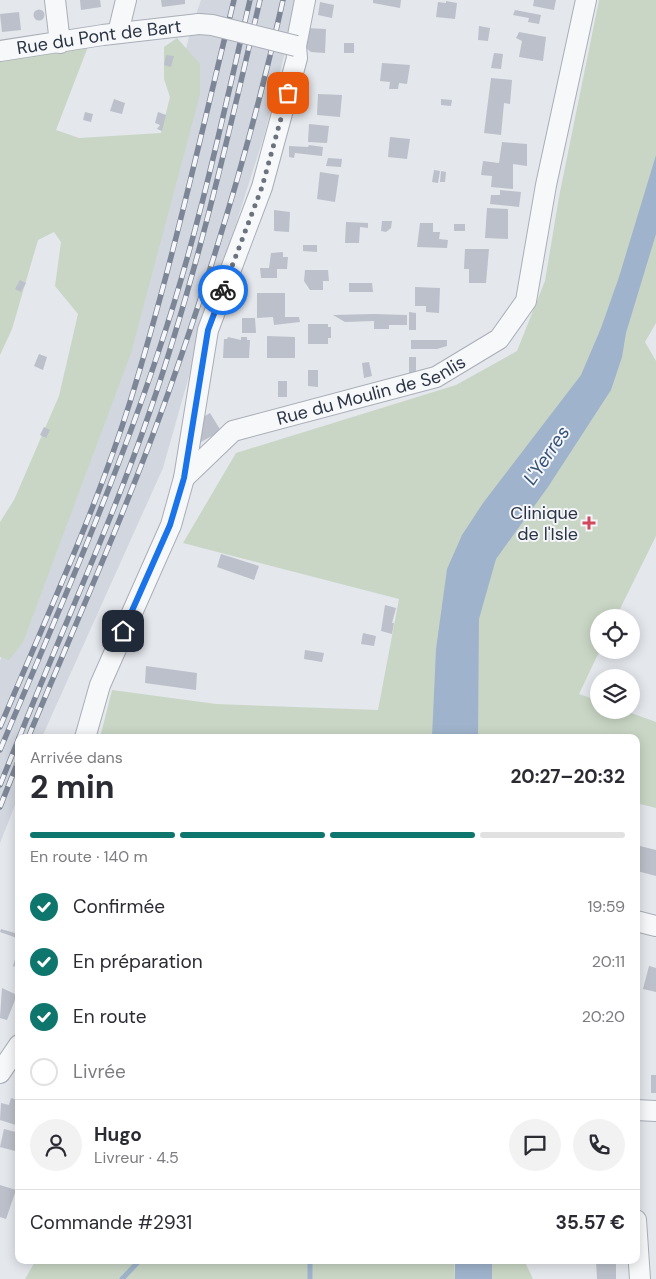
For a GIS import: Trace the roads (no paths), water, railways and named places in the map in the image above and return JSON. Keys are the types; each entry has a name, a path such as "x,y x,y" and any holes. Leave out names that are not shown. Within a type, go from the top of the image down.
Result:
{"street":[{"path":"55,0 60,43"},
{"path":"118,33 126,0"},
{"path":"184,478 208,330 262,187 297,58 296,46 305,0"},
{"name":"Rue du Moulin de Senlis","path":"85,734 100,685 170,525 184,478 233,431 436,377 499,339 526,301 546,185 586,0"},
{"name":"Rue du Pont de Bart","path":"0,51 118,33 199,24 212,25 296,46"},
{"path":"640,922 656,926"},
{"path":"0,1073 15,1051"},
{"path":"640,1110 656,1111"},
{"path":"639,1264 640,1279"}],"water":[{"name":"L'Yerres","path":"656,155 656,234 611,390 548,487 496,559 479,619 478,734 432,734 436,649 447,569 462,535 483,503 581,375 601,328 619,277"},
{"path":"455,1264 492,1264 492,1279 455,1279"}],"waterway":[{"path":"122,1279 136,1264"},
{"path":"310,1264 310,1279"}],"railway":[{"path":"0,727 85,525 130,402 172,252 234,0"},
{"path":"0,750 104,500 143,398 174,304 198,218 250,0"},
{"path":"21,734 120,494 167,361 197,258 260,0"},
{"path":"30,734 137,477 187,340 218,244 246,147 283,0"},
{"path":"0,785 15,748"},
{"path":"0,807 15,769"}],"place":[{"name":"Clinique de l'Isle","path":"589,523"}]}
